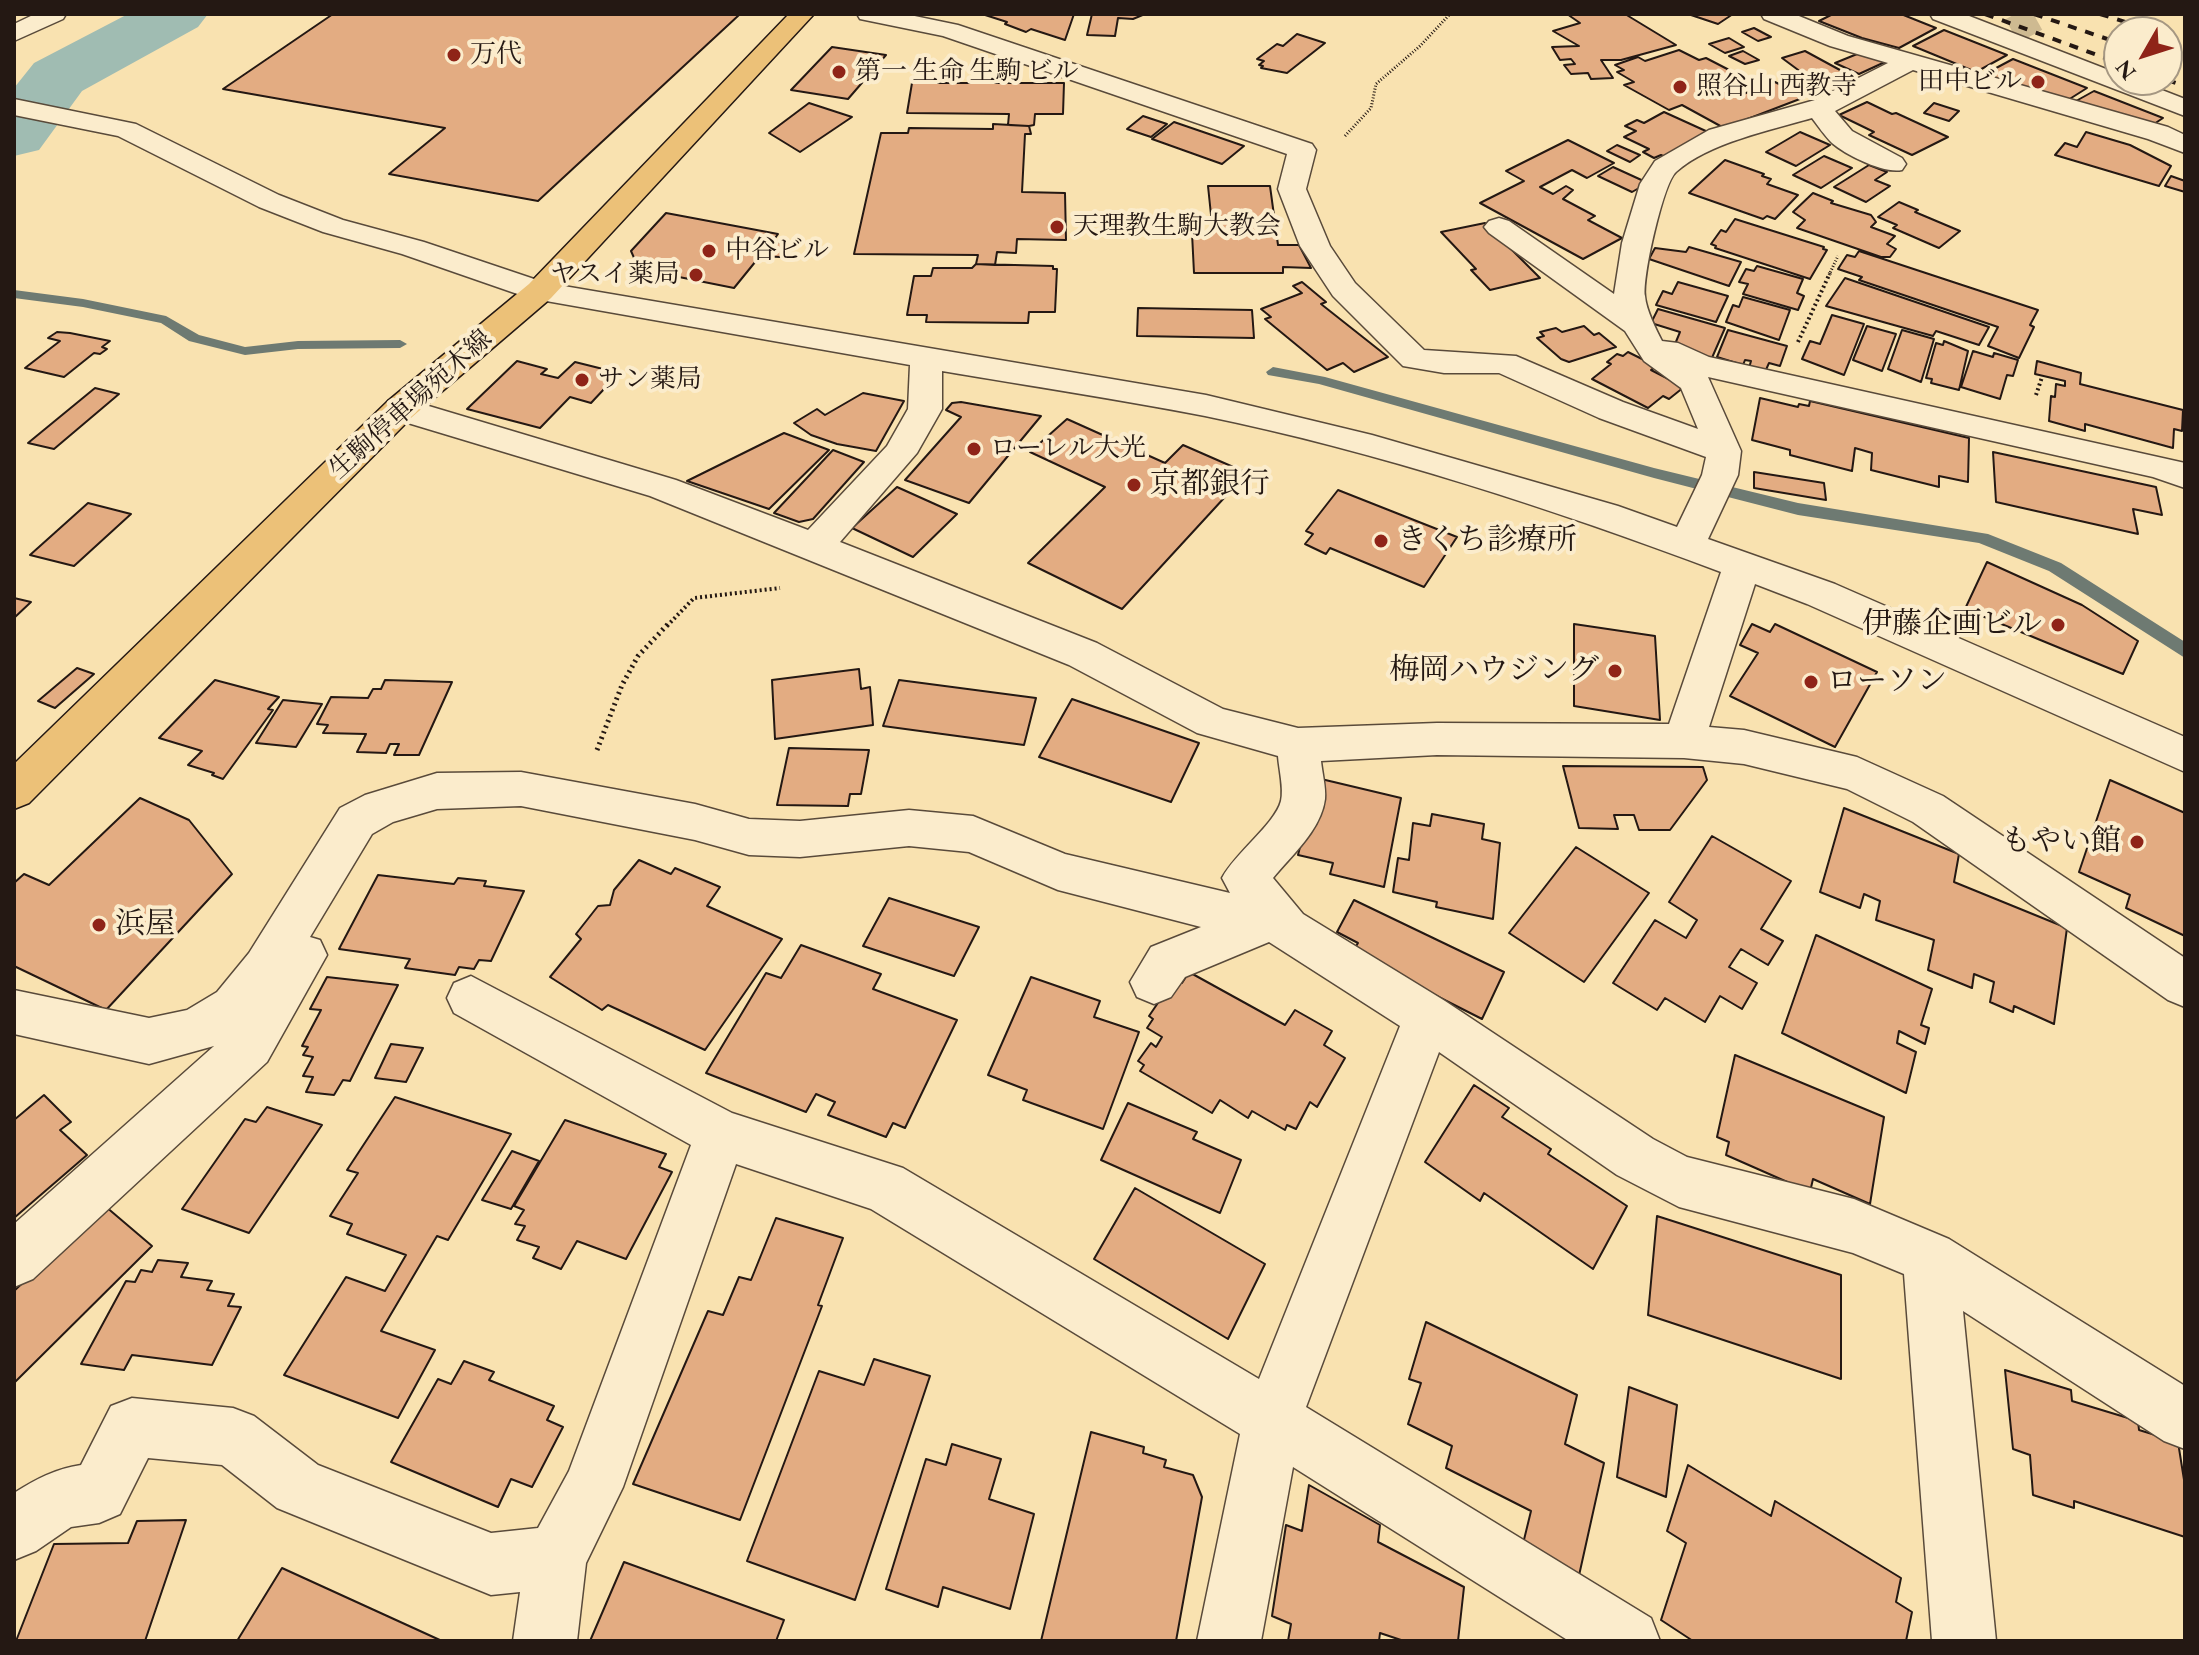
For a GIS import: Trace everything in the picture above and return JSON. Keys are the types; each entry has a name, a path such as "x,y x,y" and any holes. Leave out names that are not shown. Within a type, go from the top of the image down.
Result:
{"main road":[{"name":"生駒停車場宛木線","path":"14,791 400,409 540,291 802,14"}],"street":[{"path":"14,34 54,14"},
{"path":"869,14 949,30 1302,150 1292,189 1315,246 1344,289 1414,359 1444,363 1504,363 1722,463"},
{"path":"1773,14 1839,41 2158,133 2185,145"},
{"path":"1942,14 2006,34 2185,108"},
{"path":"1692,531 1722,463 1695,383 1655,354 1645,341 1629,296 1635,257 1654,184 1665,167 1719,136 1818,108 1911,61"},
{"path":"14,107 126,130 269,201 333,226 413,248 540,291 1206,406 1360,443 1605,515 1692,531 1742,565 1821,594 2185,755"},
{"path":"1818,108 1842,137 1892,164"},
{"path":"1499,227 1668,350 1699,365 2162,467 2185,476"},
{"path":"815,546 900,453 925,409 926,359"},
{"path":"400,409 663,488 1083,654 1212,722 1298,745 1437,739 1684,741 1744,747 1857,774 1928,809 2185,985"},
{"path":"1684,741 1742,565"},
{"path":"1115,887 1143,883 1211,885 1245,878 1295,821 1303,799 1298,745"},
{"path":"14,1012 149,1041 197,1030 234,1008 266,968 356,821 380,808 437,791 521,789 749,837 800,839 909,828 973,834 1058,871 1278,924 1428,1017 1577,1120 1679,1181 1854,1226 1930,1258 2185,1420"},
{"path":"14,1260 250,1046 288,984 380,808"},
{"path":"1245,878 1278,924"},
{"path":"1154,982 1168,962 1278,924"},
{"path":"471,998 721,1134 884,1187 1272,1420 1628,1641"},
{"path":"1229,1641 1272,1420 1428,1017"},
{"path":"545,1641 556,1557 593,1487 721,1134"},
{"path":"1930,1258 1964,1641"},
{"path":"14,1529 61,1498 99,1493 132,1427 233,1437 298,1487 491,1564 556,1557"}],"path":[{"path":"1302,150 1327,152 1338,143 1371,108 1376,84 1420,46 1450,14"},
{"path":"1781,385 1805,324 1838,256"},
{"path":"635,811 625,795 590,769 622,685 638,656 694,598 785,587"}],"building":[{"path":"333,14 739,15 538,201 389,174 445,128 223,89"},
{"path":"982,14 1074,14 1065,40 1031,29 1026,32"},
{"path":"1092,14 1145,14 1133,19 1118,18 1115,36 1087,35"},
{"path":"1567,14 1625,14 1676,45 1621,60 1601,60 1613,78 1591,79 1588,73 1571,74 1564,65 1575,64 1571,59 1560,60 1552,47 1579,46 1553,31 1580,23"},
{"path":"1688,14 1733,14 1718,24"},
{"path":"1833,14 1901,14 1936,28 1899,48 1819,21"},
{"path":"1754,28 1771,37 1758,41 1742,32"},
{"path":"1944,30 2007,55 1976,72 1913,46"},
{"path":"1297,34 1325,43 1287,73 1261,68 1263,66 1259,65 1264,61 1257,59 1277,44 1283,46"},
{"path":"1729,38 1744,47 1725,53 1709,44"},
{"name":"第一 生命 生駒 ビル","path":"832,47 886,55 848,99 791,90"},
{"name":"照谷山 西教寺","path":"1679,50 1699,60 1706,58 1735,73 1726,76 1741,84 1727,90 1738,96 1775,82 1805,97 1724,128 1682,105 1669,110 1624,85 1634,82 1617,72 1624,70 1615,65 1638,57 1645,61"},
{"path":"1743,51 1759,60 1745,64 1729,56"},
{"path":"1805,51 1851,76 1827,84 1815,76 1809,78 1782,58"},
{"path":"1862,52 1885,62 1859,74 1835,63"},
{"name":"田中ビル","path":"2013,59 2087,88 2068,100 1983,75"},
{"path":"912,83 1064,83 1063,114 1035,114 1034,125 1029,126 1008,125 1009,114 907,113"},
{"path":"2094,91 2163,118 2154,124 2076,101"},
{"path":"1867,102 1948,137 1912,155 1869,135 1874,132 1839,115"},
{"path":"809,103 852,117 800,152 769,133"},
{"path":"1934,103 1959,111 1949,121 1924,113"},
{"path":"1664,112 1708,132 1665,157 1654,158 1643,152 1649,149 1624,137 1636,131 1625,126 1637,120 1644,123"},
{"path":"1143,116 1167,124 1151,137 1127,129"},
{"path":"1174,122 1244,146 1222,164 1152,139"},
{"path":"993,124 1029,126 1031,134 1025,134 1022,192 1065,193 1066,240 1017,239 1016,253 997,252 995,265 976,264 978,255 854,254 881,133 908,133 909,128 993,129"},
{"path":"1800,132 1830,145 1796,166 1766,152"},
{"path":"2086,132 2130,145 2171,166 2159,186 2055,155 2065,143 2077,147"},
{"path":"1568,140 1614,163 1587,178 1572,170 1540,187 1553,194 1566,186 1573,190 1563,199 1595,216 1588,220 1622,238 1583,259 1480,203 1524,181 1506,171"},
{"path":"1617,145 1640,155 1630,162 1607,151"},
{"path":"1824,156 1852,168 1821,188 1793,175"},
{"path":"1725,160 1764,174 1762,176 1771,179 1767,184 1798,195 1775,219 1767,216 1763,219 1689,193"},
{"path":"1869,165 1887,172 1875,180 1890,186 1866,202 1834,187"},
{"path":"1613,167 1648,183 1632,192 1598,176"},
{"path":"2171,176 2185,181 2185,192 2165,186"},
{"path":"1208,186 1270,186 1278,245 1299,245 1311,268 1283,267 1283,273 1194,273 1192,233 1213,234"},
{"path":"1813,193 1833,201 1831,203 1871,215 1876,222 1871,227 1895,236 1887,244 1896,249 1890,257 1881,257 1797,228 1805,220 1793,212"},
{"path":"1899,202 1960,231 1939,248 1893,228 1897,225 1878,217"},
{"name":"中谷ビル","path":"666,213 778,234 773,241 783,243 788,250 780,257 760,256 734,288 639,269 631,251"},
{"path":"1735,219 1827,250 1810,279 1715,248 1711,244 1721,230 1726,232"},
{"path":"1485,223 1540,278 1490,290 1471,270 1476,269 1441,232"},
{"path":"1689,247 1741,262 1729,286 1649,259 1655,248 1686,252"},
{"path":"1859,251 2038,310 2030,325 2034,327 2019,358 1988,346 1998,327 1859,280 1862,277 1838,269 1847,255 1855,257"},
{"path":"976,264 1053,266 1057,269 1055,312 1029,312 1028,323 926,322 927,315 907,315 914,276 931,276 933,268 972,268"},
{"path":"1757,266 1803,279 1797,293 1804,296 1798,310 1743,294 1748,284 1739,282 1746,269 1754,271"},
{"path":"1845,278 1989,327 1979,345 1936,331 1933,336 1826,306"},
{"path":"1302,282 1326,302 1321,304 1388,357 1354,372 1343,363 1327,370 1265,319 1271,317 1261,309 1302,293 1293,286"},
{"path":"1678,282 1728,296 1716,322 1656,305 1663,291 1672,294"},
{"path":"1743,297 1790,310 1779,340 1726,322 1733,305 1739,307"},
{"path":"1138,308 1252,310 1254,338 1137,336"},
{"path":"1658,309 1725,328 1711,360 1673,349 1680,332 1651,323"},
{"path":"1832,315 1864,324 1844,375 1802,359 1810,341 1820,344"},
{"path":"1584,326 1616,347 1569,362 1537,338 1544,336 1540,332 1556,328 1562,332"},
{"path":"1867,326 1896,334 1882,371 1853,360"},
{"path":"1728,330 1787,346 1780,366 1769,363 1765,372 1749,368 1751,361 1745,360 1743,365 1717,357"},
{"path":"1902,330 1934,339 1921,382 1888,369"},
{"path":"57,332 110,341 102,347 107,349 100,354 94,353 64,377 25,368 60,341 48,338"},
{"path":"1944,341 1968,351 1959,390 1931,383 1932,379 1926,378 1936,343 1943,345"},
{"path":"1973,351 2018,360 2013,376 2007,375 2000,399 1961,387"},
{"path":"1628,352 1656,366 1651,370 1684,387 1669,399 1663,396 1648,408 1592,379 1611,364 1607,362 1617,354 1623,356"},
{"path":"517,361 547,369 541,374 558,378 575,362 619,373 591,403 570,397 540,428 467,409"},
{"path":"2037,361 2081,373 2080,384 2183,410 2182,431 2174,429 2173,448 2085,424 2085,431 2049,421 2051,396 2055,397 2056,384 2065,386 2065,381 2035,374"},
{"path":"95,388 119,394 54,449 28,443"},
{"path":"863,393 904,401 876,451 837,444 811,435 794,423 817,409 825,415"},
{"path":"1760,398 1798,407 1799,404 1809,406 1810,401 1969,438 1968,482 1939,476 1939,487 1871,470 1872,453 1855,448 1852,471 1790,455 1790,450 1752,440"},
{"name":"ローレル大光","path":"952,403 1041,416 969,503 905,480 961,417 946,410"},
{"path":"1067,419 1165,463 1183,445 1247,473 1122,609 1028,563 1105,487 1030,452"},
{"path":"784,433 829,450 769,509 687,481"},
{"path":"833,450 864,462 813,519 799,522 774,513"},
{"path":"1993,452 2156,487 2162,515 2133,509 2138,534 1996,502"},
{"path":"1754,472 1824,483 1826,500 1754,488"},
{"path":"897,487 957,514 913,557 852,528"},
{"name":"きくち診療所","path":"1338,490 1457,537 1424,587 1330,548 1326,554 1305,544 1313,534 1306,531"},
{"path":"88,503 131,514 74,566 30,555"},
{"name":"伊藤企画ビル","path":"1987,562 2082,605 2138,641 2123,674 1965,609"},
{"path":"14,598 31,602 14,618"},
{"name":"梅岡ハウジング","path":"1574,624 1655,636 1660,720 1574,706"},
{"path":"1752,624 1770,632 1775,624 1877,672 1835,747 1730,696 1758,653 1740,645"},
{"path":"77,668 94,674 55,708 38,701"},
{"path":"859,669 861,689 870,687 873,725 775,739 772,680"},
{"path":"215,680 279,697 223,779 188,765 202,751 159,738"},
{"path":"385,680 452,682 419,755 394,755 399,744 390,744 386,753 357,752 366,734 323,733 328,725 317,724 331,697 368,698 373,689 381,689"},
{"path":"899,680 1036,698 1024,745 883,726"},
{"path":"1072,699 1199,743 1171,802 1039,757"},
{"path":"283,700 322,704 296,747 256,743"},
{"path":"789,748 869,750 861,794 850,794 848,806 777,805"},
{"path":"1563,766 1703,767 1707,780 1670,830 1639,830 1634,815 1614,815 1618,829 1579,828"},
{"path":"1317,778 1401,798 1384,887 1330,874 1333,863 1298,855"},
{"name":"もやい館","path":"2110,780 2185,813 2185,936 2126,908 2130,895 2079,872"},
{"name":"浜屋","path":"140,798 189,820 232,874 106,1010 14,966 14,883 24,874 49,885"},
{"path":"1844,808 1959,854 1954,882 2067,928 2054,1024 2014,1006 2013,1012 1990,1002 1994,982 1974,974 1972,988 1928,970 1934,940 1876,920 1880,901 1864,894 1860,908 1820,892"},
{"path":"1432,814 1484,824 1482,839 1500,843 1493,919 1436,907 1437,902 1393,892 1398,858 1409,860 1413,823 1430,826"},
{"path":"1712,836 1791,881 1761,929 1783,941 1768,965 1741,949 1729,967 1757,983 1742,1009 1720,996 1705,1022 1665,998 1657,1010 1613,983 1655,920 1686,938 1697,920 1669,902"},
{"path":"1576,847 1649,893 1584,982 1509,933"},
{"path":"639,860 671,874 675,868 720,887 707,906 782,939 705,1050 608,1005 602,1010 550,977 581,939 576,934 598,906 610,905 614,890"},
{"path":"378,875 454,884 458,878 486,881 484,886 524,891 491,961 479,960 474,969 459,967 455,975 405,968 410,959 339,949"},
{"path":"889,898 979,927 954,976 863,946"},
{"path":"1354,900 1504,972 1482,1019 1352,953 1358,943 1337,932"},
{"path":"1816,935 1932,989 1921,1025 1929,1028 1925,1044 1899,1031 1897,1043 1916,1052 1906,1093 1782,1033"},
{"path":"801,945 881,974 873,989 957,1020 905,1128 893,1123 886,1137 828,1115 835,1102 816,1094 806,1112 706,1073 766,973 781,978"},
{"path":"1189,972 1285,1025 1295,1010 1332,1031 1324,1045 1345,1058 1317,1107 1310,1102 1296,1129 1287,1125 1285,1130 1252,1111 1248,1118 1220,1100 1212,1113 1140,1071 1144,1065 1138,1061 1151,1043 1156,1047 1162,1037 1147,1028 1153,1019 1149,1016 1175,978 1182,983"},
{"path":"327,977 398,985 350,1081 343,1080 334,1095 306,1092 313,1077 303,1076 313,1057 303,1055 308,1047 302,1046 321,1010 310,1009"},
{"path":"1031,977 1100,1001 1094,1017 1139,1032 1103,1129 1023,1100 1027,1090 988,1075"},
{"path":"391,1044 423,1048 406,1082 375,1078"},
{"path":"1735,1055 1884,1117 1870,1204 1813,1179 1810,1192 1726,1155 1729,1142 1717,1137"},
{"path":"1474,1085 1509,1108 1502,1117 1551,1149 1548,1154 1627,1206 1593,1269 1484,1193 1480,1201 1425,1162"},
{"path":"44,1095 71,1122 60,1130 87,1155 14,1218 14,1120"},
{"path":"395,1097 511,1134 448,1240 437,1236 381,1331 435,1350 398,1418 284,1375 346,1277 385,1291 406,1255 347,1234 352,1224 330,1216 358,1173 347,1170"},
{"path":"1128,1103 1197,1132 1193,1139 1241,1160 1220,1213 1101,1160"},
{"path":"267,1107 322,1125 249,1233 182,1209 245,1119 256,1122"},
{"path":"565,1120 666,1154 659,1167 672,1172 626,1259 577,1241 561,1269 533,1258 539,1247 517,1240 525,1226 515,1224 524,1210 514,1206"},
{"path":"512,1151 539,1161 511,1209 482,1200"},
{"path":"1135,1188 1265,1264 1228,1339 1094,1259"},
{"path":"105,1206 152,1246 15,1382 14,1291"},
{"path":"1657,1216 1841,1275 1841,1379 1648,1315"},
{"path":"776,1218 843,1238 818,1305 822,1306 740,1520 633,1484 708,1311 723,1315 739,1277 751,1280"},
{"path":"158,1260 188,1263 181,1277 212,1281 207,1290 234,1294 228,1306 241,1307 212,1365 132,1355 124,1370 81,1364 126,1281 135,1282 141,1270 152,1272"},
{"path":"1426,1322 1577,1395 1565,1444 1604,1463 1578,1580 1521,1552 1531,1511 1446,1468 1452,1446 1408,1424 1421,1383 1409,1379"},
{"path":"874,1359 930,1376 855,1600 747,1561 819,1371 864,1385"},
{"path":"464,1361 494,1372 489,1380 554,1406 547,1420 563,1427 532,1487 511,1479 498,1507 391,1462 438,1379 451,1384"},
{"path":"2005,1370 2071,1390 2072,1401 2138,1421 2139,1430 2178,1442 2185,1486 2185,1537 2074,1501 2074,1508 2033,1495 2030,1455 2013,1449"},
{"path":"1629,1387 1677,1405 1666,1497 1617,1477"},
{"path":"1091,1432 1144,1447 1143,1453 1166,1460 1164,1467 1193,1475 1202,1497 1176,1641 1041,1641"},
{"path":"952,1444 1001,1459 989,1499 1034,1514 1010,1609 943,1587 938,1607 886,1589 926,1459 946,1465"},
{"path":"1688,1465 1771,1516 1775,1501 1901,1578 1896,1602 1912,1612 1906,1641 1693,1641 1661,1620 1686,1543 1667,1531"},
{"path":"1309,1485 1380,1525 1378,1542 1464,1587 1458,1641 1404,1641 1380,1633 1379,1641 1288,1641 1291,1624 1272,1616 1286,1525 1302,1531"},
{"path":"186,1520 145,1641 16,1641 54,1544 128,1543 137,1521"},
{"path":"624,1562 784,1620 776,1641 590,1641"},
{"path":"282,1568 442,1641 237,1641"}],"waterway":[{"path":"14,135 58,77 176,14"},
{"path":"14,294 83,303 166,320 194,338 245,351 298,345 400,344"},
{"path":"1273,372 1320,380 1654,473 1798,509 1982,538 2055,567 2185,651"}],"tunnel":[{"path":"2012,31 2043,14"}],"railway":[{"path":"1985,14 2103,57"},
{"path":"2034,14 2103,38"},
{"path":"2100,14 2106,16"}],"place":[{"name":"万代","path":"454,55"},
{"name":"第一 生命 生駒 ビル","path":"839,72"},
{"name":"田中ビル","path":"2038,82"},
{"name":"照谷山 西教寺","path":"1680,87"},
{"name":"天理教生駒大教会","path":"1057,227"},
{"name":"中谷ビル","path":"709,251"},
{"name":"ヤスイ薬局","path":"696,275"},
{"name":"サン薬局","path":"582,380"},
{"name":"ローレル大光","path":"974,449"},
{"name":"京都銀行","path":"1134,485"},
{"name":"きくち診療所","path":"1381,541"},
{"name":"伊藤企画ビル","path":"2058,625"},
{"name":"梅岡ハウジング","path":"1615,671"},
{"name":"ローソン","path":"1811,682"},
{"name":"もやい館","path":"2137,842"},
{"name":"浜屋","path":"99,925"}]}
